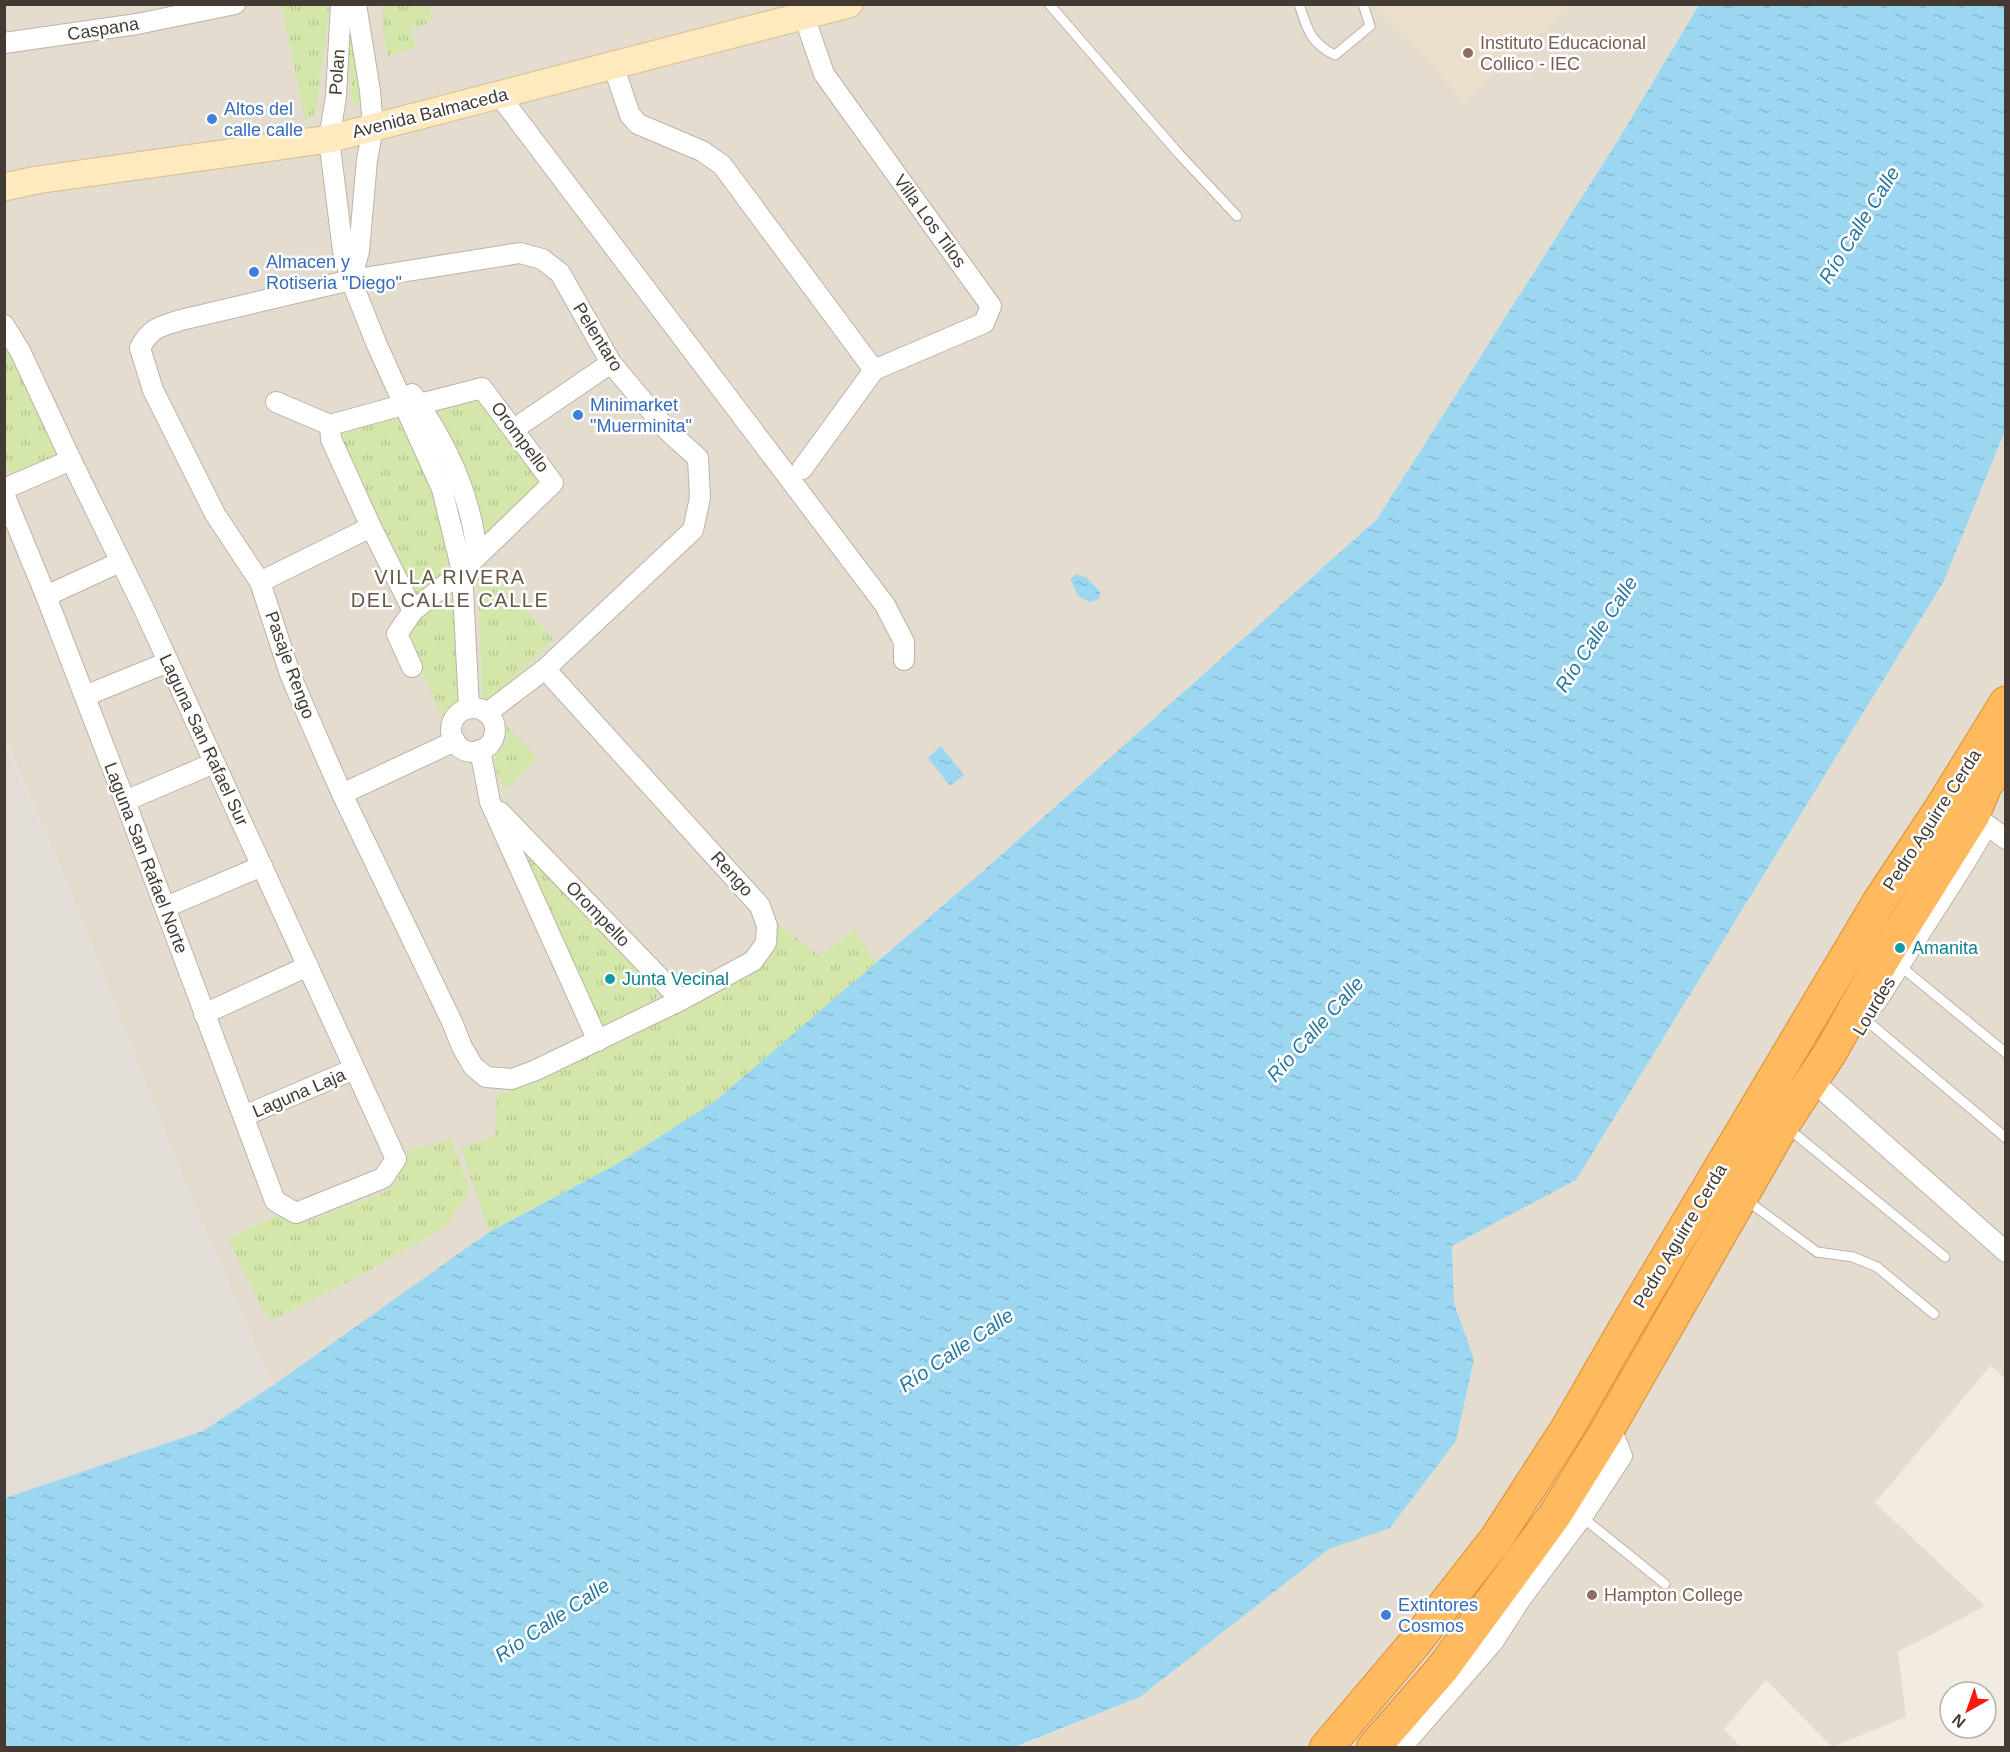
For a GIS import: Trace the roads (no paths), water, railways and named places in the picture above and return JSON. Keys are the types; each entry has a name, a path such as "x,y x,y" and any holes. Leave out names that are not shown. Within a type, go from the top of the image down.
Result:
{"highway":[{"name":"Pedro Aguirre Cerda","path":"1395,1747 1442,1669 1554,1516 1605,1434 1742,1197 1788,1130 1961,812 2006,703"},
{"name":"Pedro Aguirre Cerda","path":"1326,1748 1414,1644 1496,1539 1567,1429 1627,1324 1879,903 1985,786 2006,754"}],"main road":[{"name":"Avenida Balmaceda","path":"4,187 37,180 329,139 849,4"}],"street":[{"name":"Caspana","path":"4,43 138,24 236,4"},
{"name":"Polan","path":"329,139 336,97 341,4"},
{"name":"Polan","path":"356,4 370,92 373,128"},
{"name":"Villa Los Tilos","path":"804,16 824,74 991,306 984,323 874,370"},
{"path":"613,65 630,115 634,120 638,124 702,152 722,165 874,370 802,469"},
{"path":"499,95 885,605 904,642 904,660"},
{"path":"351,280 359,250 367,160 373,128"},
{"path":"329,139 343,251 351,280 377,345 411,404 442,489 462,571 478,711 494,724 490,742 480,750 466,750 455,741 452,735 453,721 457,715 478,711"},
{"name":"Pelentaro","path":"351,280 520,253 542,259 560,273 610,363 668,431 698,458 700,498 693,530 545,669 478,711"},
{"name":"Pasaje Rengo","path":"351,280 158,327 147,335 140,348 153,390 215,514 260,582 290,674 342,794 473,1066 486,1077 512,1079 598,1041"},
{"name":"Laguna San Rafael Sur","path":"4,325 12,354 71,460 168,662 396,1159 383,1178 296,1213"},
{"path":"514,429 610,363"},
{"name":"Orompello","path":"411,404 482,388 553,483 462,571 413,611 397,634 412,667"},
{"path":"276,402 330,425 411,404"},
{"path":"411,404 433,426 463,486 475,533 477,556"},
{"path":"330,425 331,439 370,527 413,611"},
{"path":"4,489 71,460"},
{"name":"Laguna San Rafael Norte","path":"4,494 46,596 166,907 275,1201 296,1213"},
{"path":"260,582 370,527"},
{"path":"46,596 120,562"},
{"path":"85,696 168,662"},
{"name":"Rengo","path":"545,669 760,906 767,926 766,943 753,961 598,1041"},
{"path":"342,794 455,741"},
{"path":"480,750 490,802 598,1041"},
{"path":"125,801 214,764"},
{"name":"Orompello","path":"490,802 681,1000"},
{"path":"1961,812 2006,839"},
{"name":"Lourdes","path":"1788,1130 1823,1090 1899,965 1949,889 1961,812"},
{"path":"166,907 262,866"},
{"path":"204,1014 308,966"},
{"name":"Laguna Laja","path":"244,1116 354,1069"},
{"path":"1823,1090 2006,1252"},
{"name":"Pedro Aguirre Cerda","path":"1395,1747 1493,1642 1520,1600 1582,1517 1622,1456 1616,1441 1605,1434"}],"lane":[{"path":"1049,4 1179,154 1237,216"},
{"path":"1299,4 1311,38 1322,49 1335,55 1370,26 1363,4"},
{"path":"1899,965 2006,1053"},
{"path":"1866,1020 2006,1138"},
{"path":"1788,1130 1945,1257"},
{"path":"1742,1197 1817,1252 1853,1257 1877,1267 1934,1314"},
{"path":"1582,1517 1665,1584"}],"water":[{"name":"Río Calle Calle","path":"1699,5 2005,5 2005,431 1943,583 1576,1180 1452,1246 1454,1303 1474,1359 1456,1441 1390,1528 1329,1549 1140,1697 1015,1747 5,1747 5,1498 203,1431 272,1386 489,1232 615,1165 714,1102 990,865 1377,519 1620,137"},
{"path":"1076,574 1087,578 1100,592 1099,599 1090,602 1078,596 1070,579"},
{"path":"941,746 964,775 950,786 928,758"}],"place":[{"name":"Instituto Educacional Collico - IEC","path":"1468,53"},
{"name":"Altos del calle calle","path":"212,119"},
{"name":"Almacen y Rotiseria \"Diego\"","path":"254,272"},
{"name":"Minimarket \"Muerminita\"","path":"578,415"},
{"name":"Amanita","path":"1900,948"},
{"name":"Junta Vecinal","path":"610,979"},
{"name":"Hampton College","path":"1592,1595"},
{"name":"Extintores Cosmos","path":"1386,1615"}],"district":[{"name":"VILLA RIVERA DEL CALLE CALLE","path":"450,588"}]}
